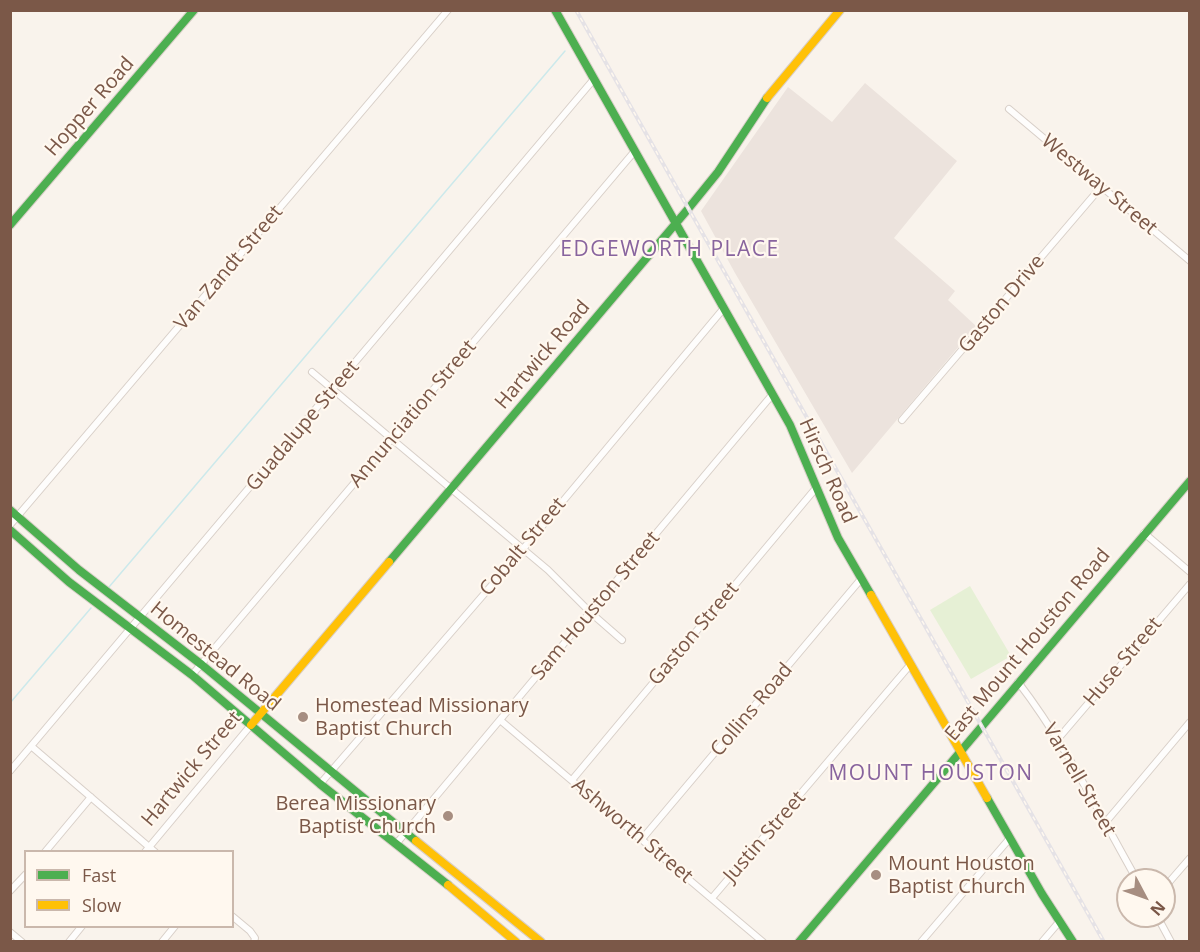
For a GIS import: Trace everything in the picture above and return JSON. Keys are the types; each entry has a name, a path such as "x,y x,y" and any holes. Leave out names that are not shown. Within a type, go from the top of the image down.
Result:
{"main road":[{"name":"Hopper Road","path":"10,225 194,10"},
{"name":"Hirsch Road","path":"555,10 803,452 837,536 1010,838 1073,942"},
{"name":"Hartwick Road","path":"261,713 718,172 758,109 840,10"},
{"name":"East Mount Houston Road","path":"799,942 1017,682 1190,481"},
{"name":"Homestead Road","path":"10,510 79,570 261,713 330,772 541,942"},
{"name":"Homestead Road","path":"10,530 69,582 192,675 320,784 516,942"},
{"path":"69,582 79,570"},
{"name":"Hartwick Street","path":"251,725 261,713"},
{"path":"464,898 471,885"}],"street":[{"name":"Van Zandt Street","path":"10,525 448,10"},
{"name":"Guadalupe Street","path":"10,771 594,79"},
{"name":"Westway Street","path":"1009,109 1190,261"},
{"name":"Annunciation Street","path":"192,675 634,152"},
{"name":"Gaston Drive","path":"903,420 1101,187"},
{"name":"Cobalt Street","path":"320,784 523,549 724,308"},
{"path":"312,372 548,570 622,640"},
{"name":"Sam Houston Street","path":"396,844 772,395"},
{"name":"Gaston Street","path":"572,780 816,488"},
{"path":"1144,533 1190,572"},
{"name":"Collins Road","path":"642,839 861,579"},
{"name":"Huse Street","path":"1057,740 1190,584"},
{"name":"Justin Street","path":"712,898 910,665"},
{"name":"Varnell Street","path":"1017,682 1038,709 1057,740 1130,868"},
{"name":"Ashworth Street","path":"500,720 763,942"},
{"path":"1105,823 1190,723"},
{"name":"Hartwick Street","path":"150,850 251,725"},
{"path":"32,746 150,850"},
{"path":"47,850 91,797"},
{"path":"921,942 1010,838"},
{"path":"1176,874 1190,858"},
{"path":"10,891 24,876"},
{"path":"234,918 255,938 254,942"},
{"path":"1042,942 1059,922"},
{"path":"69,942 81,928"},
{"path":"162,942 174,928"},
{"path":"1163,928 1171,942"},
{"path":"10,932 22,942"}],"shaded area":[{"path":"865,83 957,161 894,238 955,291 948,300 976,326 852,473 701,211 788,87 832,122"}],"green space":[{"path":"970,586 1011,656 971,679 930,610"}],"waterway":[{"path":"109,587 565,51"},
{"path":"10,703 91,608"}],"railway":[{"path":"576,10 1104,942"}],"traffic: fast":[{"path":"10,225 194,10"},
{"path":"555,10 790,425 838,538 871,595"},
{"path":"389,562 688,209 718,172 767,98"},
{"path":"799,942 1190,481"},
{"path":"10,510 79,570 202,665 416,841"},
{"path":"10,530 69,582 192,675 320,784 448,885"},
{"path":"987,798 1042,894 1073,942"}],"traffic: slow":[{"path":"767,98 840,10"},
{"path":"251,725 389,562"},
{"path":"871,595 987,798"},
{"path":"416,841 541,942"},
{"path":"448,885 516,942"}],"place":[{"name":"Homestead Missionary Baptist Church","path":"303,717"},
{"name":"Berea Missionary Baptist Church","path":"448,816"},
{"name":"Mount Houston Baptist Church","path":"876,875"}],"district":[{"name":"EDGEWORTH PLACE","path":"670,250"},
{"name":"MOUNT HOUSTON","path":"931,774"}]}
